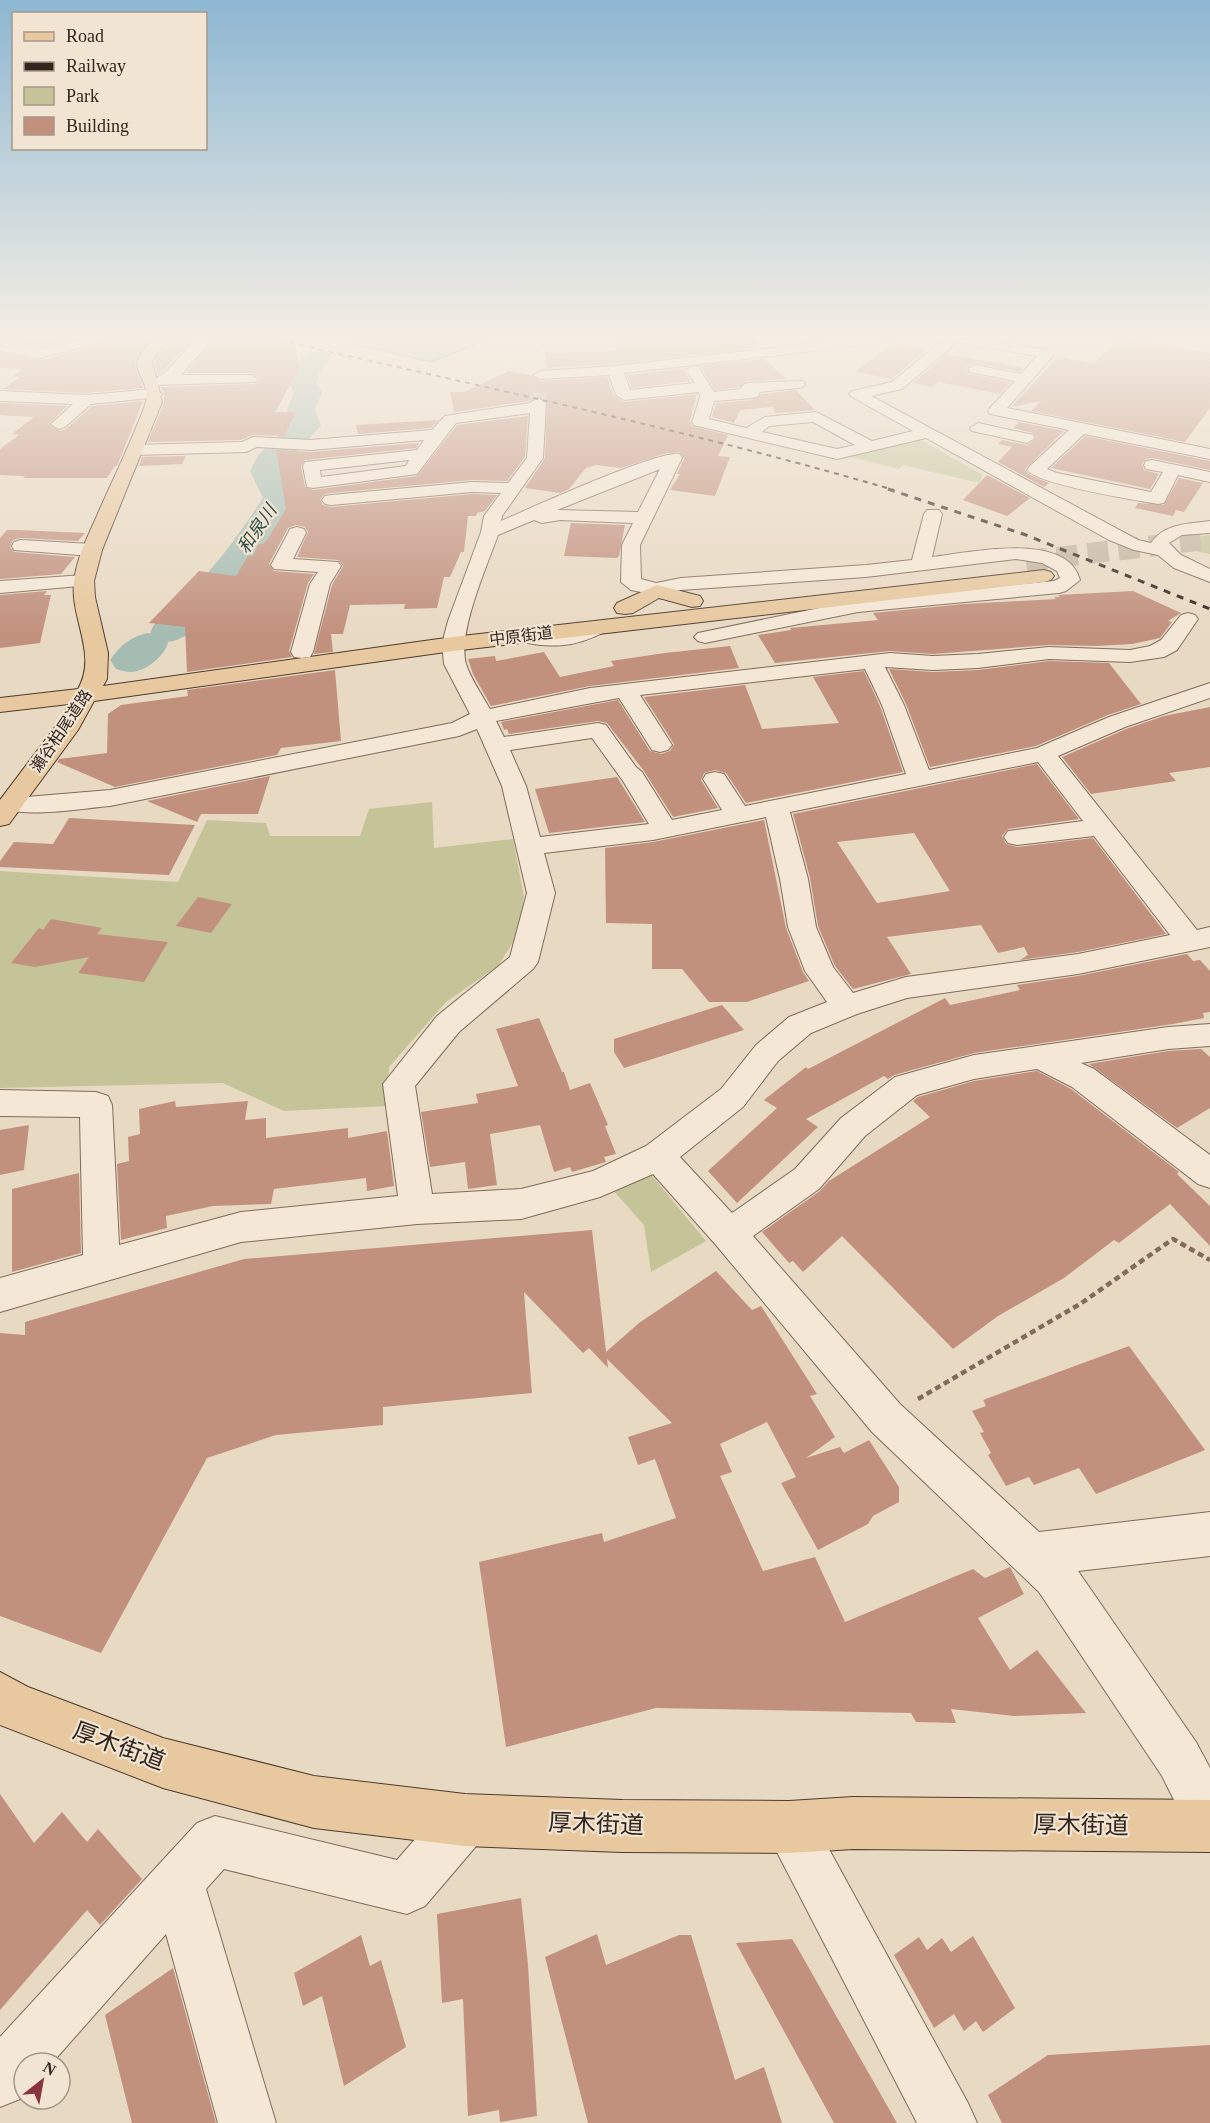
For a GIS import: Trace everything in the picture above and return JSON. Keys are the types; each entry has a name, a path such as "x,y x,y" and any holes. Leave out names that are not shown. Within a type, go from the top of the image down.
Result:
{"main road":[{"name":"瀬谷柏尾道路","path":"5,811 91,687 97,653 84,597 84,581 92,550 139,437"},
{"name":"中原街道","path":"697,619 1026,561"},
{"name":"中原街道","path":"0,690 91,687 454,638 625,608 697,619 1044,576"},
{"path":"625,608 657,591 697,619"},
{"name":"中原街道","path":"0,705 302,651 454,638 522,636 599,627 652,629 692,637 697,619"},
{"name":"厚木街道","path":"0,1697 13,1706 163,1763 314,1802 465,1820 622,1826 789,1827 853,1823 1210,1826"}],"street":[{"path":"134,450 246,447 258,437"},
{"path":"262,437 278,444 296,445 398,437"},
{"path":"311,466 313,483 411,470 435,437"},
{"path":"417,1209 399,1084 448,1024 523,962 541,893 514,786 483,717 455,664 454,638 490,532 493,516 535,458 536,437"},
{"path":"763,437 837,454 909,437"},
{"path":"853,437 869,446"},
{"path":"934,437 1089,521 1123,542 1146,549 1163,550 1190,567 1210,576"},
{"path":"1021,437 1085,451"},
{"path":"1072,437 1036,470 1052,477 1158,499 1163,484 1174,469"},
{"path":"1126,437 1210,454"},
{"path":"490,532 677,451 631,545 631,582 657,591 681,584 866,571 1024,553 1040,556 1059,564 1070,575 1070,580 1059,587 1039,591 697,619"},
{"path":"1141,462 1210,477"},
{"path":"322,500 361,499 472,487 512,488"},
{"path":"921,564 933,514"},
{"path":"518,520 560,515 643,518"},
{"path":"1163,550 1160,543 1165,536 1184,530 1210,527"},
{"path":"297,533 281,565 331,566 320,584 302,651"},
{"path":"21,546 92,550"},
{"path":"1190,567 1210,564"},
{"path":"0,587 84,581"},
{"path":"5,811 110,798 459,729 483,717 590,695 872,662 978,661 1049,653 1130,656 1156,652 1169,645 1188,619"},
{"path":"872,662 893,705 920,779"},
{"path":"626,691 660,745"},
{"path":"529,847 665,829 1044,754 1117,722 1202,694 1210,716"},
{"path":"496,745 598,730 627,772 633,777 665,829"},
{"path":"1044,754 1100,827 1200,939"},
{"path":"715,779 738,815"},
{"path":"776,808 794,879 802,927 820,971 846,1006"},
{"path":"1017,837 1100,827"},
{"path":"0,1295 242,1227 417,1209 521,1204 600,1183 658,1156 732,1098 767,1053 800,1025 846,1006 906,988 1078,964 1200,939"},
{"path":"729,1234 807,1179 853,1127 906,1086 974,1067 1168,1038 1210,1035"},
{"path":"1042,1058 1083,1078 1208,1171"},
{"path":"0,1103 96,1105 102,1266"},
{"path":"658,1156 729,1234 886,1418 1055,1576 1179,1759 1210,1818"},
{"path":"1033,1554 1210,1534"},
{"path":"0,2079 215,1841 407,1888 465,1820"},
{"path":"789,1827 948,2123"},
{"path":"178,1881 247,2123"}],"path":[{"path":"920,1398 1093,1295 1152,1256 1173,1239 1210,1260"}],"green space":[{"path":"915,440 923,441 983,475 979,483 903,465 899,469 842,455"},
{"path":"1210,535 1210,554 1196,551 1186,545 1189,538"},
{"path":"432,802 434,848 513,839 524,897 516,937 498,966 446,1002 389,1067 388,1106 284,1111 223,1083 0,1088 0,871 178,882 207,820 266,823 270,836 360,836 369,809"},
{"path":"649,1172 706,1241 651,1272 644,1225 611,1188"}],"building":[{"path":"16,437 129,437 117,466 107,478 23,478 25,476 0,475 0,449"},
{"path":"150,437 248,437 241,440 148,442"},
{"path":"448,437 526,437 525,457 507,481 472,480 331,493 325,494 320,499 323,505 331,507 472,494 497,495 485,511 477,513 476,516 468,516 464,552 461,552 450,577 444,577 437,608 404,609 405,604 350,605 343,634 331,634 333,652 314,654 332,585 343,566 338,560 297,557 308,532 305,527 296,525 288,528 269,564 274,571 314,574 308,583 289,651 292,657 187,672 185,627 149,623 199,571 236,576 248,556 253,556 259,544 267,540 286,509 276,450 311,452 419,443 416,448 305,460 301,466 305,487 313,490 417,476"},
{"path":"546,437 727,437 718,456 730,457 715,496 670,490 680,474 677,474 684,459 680,452 667,453 621,468 596,465 586,468 569,489 560,493 525,488 545,458"},
{"path":"1058,437 1025,469 1034,477 1049,483 1044,487 998,462 1012,447 998,444 1002,440 1027,445 1037,438"},
{"path":"1084,437 1210,461 1210,470 1152,458 1146,459 1142,464 1144,470 1159,474 1150,489 1051,468"},
{"path":"1161,437 1189,437 1185,442"},
{"path":"186,456 182,464 139,466 142,457"},
{"path":"987,475 1030,498 1007,516 963,500"},
{"path":"1179,478 1203,483 1184,512 1176,510 1173,516 1135,508 1138,503 1164,505"},
{"path":"571,523 625,525 619,556 617,558 564,556"},
{"path":"7,530 85,533 78,541 21,538 13,540 10,547 14,552 75,557 61,574 0,579 0,538"},
{"path":"47,591 44,595 51,595 40,643 0,648 0,595"},
{"path":"1133,591 1181,613 1168,621 1172,622 1160,638 1132,644 1049,645 933,654 890,651 775,663 758,635 791,630 790,628 878,620 873,613 964,604 1056,599 1054,597 1060,597 1058,595"},
{"path":"730,646 739,668 590,686 491,706 473,674 468,659 495,656 496,661 544,652 560,677 614,666 611,661"},
{"path":"1049,661 1109,663 1141,704 1108,715 1036,746 930,767 906,704 889,669 933,672 978,670"},
{"path":"335,670 341,741 281,748 277,755 115,787 57,762 59,759 107,753 108,714 121,705 188,696 187,690"},
{"path":"864,671 880,706 903,772 746,803 726,773 715,770 704,773 701,780 718,808 673,817 644,771 607,723 598,721 509,734 507,729 504,730 501,722 618,700 650,751 661,754 670,751 674,744 644,697 745,685 762,729 839,723 813,677"},
{"path":"1210,707 1210,767 1169,773 1176,781 1091,794 1062,757 1126,729 1164,716"},
{"path":"1037,764 1079,819 1008,829 1002,836 1006,844 1017,847 1093,838 1166,934 1078,952 1020,960 1028,955 1024,947 998,953 981,925 887,937 911,974 853,989 835,966 818,926 810,878 793,814","holes":["914,833 950,891 877,903 837,842"]},
{"path":"270,776 258,814 201,814 197,822 147,801"},
{"path":"617,777 645,822 549,833 535,789"},
{"path":"69,818 195,825 169,875 0,867 0,861 14,842 53,844"},
{"path":"764,820 786,928 803,972 809,981 747,1002 709,1002 682,969 652,969 652,924 606,923 605,848 653,842"},
{"path":"198,897 232,904 211,933 176,926"},
{"path":"51,919 102,928 97,934 168,942 144,982 78,973 89,957 35,967 11,963 39,928 43,930"},
{"path":"1187,954 1193,961 1200,960 1210,971 1210,1012 1203,1013 1204,1018 974,1053 894,1075 888,1079 884,1076 806,1119 818,1127 737,1203 708,1171 777,1108 764,1100 806,1067 808,1069 945,998 950,1005 1020,990 1017,985 1078,976"},
{"path":"722,1005 744,1030 624,1068 614,1052 614,1039"},
{"path":"539,1018 570,1090 590,1083 608,1125 605,1126 616,1154 604,1157 606,1162 572,1172 570,1167 554,1172 540,1125 490,1134 497,1185 468,1189 465,1162 430,1167 421,1112 478,1103 476,1094 518,1086 496,1029"},
{"path":"1201,1049 1210,1057 1210,1108 1177,1128 1089,1064 1168,1051"},
{"path":"1037,1071 1071,1089 1179,1172 1177,1174 1210,1206 1210,1246 1170,1204 1119,1243 1114,1240 1064,1278 998,1316 953,1349 842,1236 803,1272 793,1261 789,1263 762,1232 820,1191 829,1181 930,1117 913,1101 918,1097 974,1081"},
{"path":"175,1101 176,1107 248,1101 245,1120 266,1118 266,1138 348,1128 348,1138 387,1131 394,1186 367,1191 366,1178 274,1189 271,1204 213,1206 166,1216 167,1228 121,1240 117,1164 129,1161 128,1137 140,1134 139,1109"},
{"path":"29,1125 24,1170 0,1175 0,1130"},
{"path":"79,1173 81,1253 12,1272 12,1189"},
{"path":"592,1230 606,1352 639,1323 716,1271 752,1310 761,1306 817,1394 810,1396 835,1437 806,1458 840,1447 844,1453 869,1440 899,1487 899,1502 873,1516 868,1524 818,1550 781,1483 796,1477 767,1422 720,1444 732,1472 720,1476 763,1571 815,1557 845,1622 973,1569 985,1578 1010,1567 1024,1594 978,1618 1010,1670 1037,1650 1086,1713 1014,1716 951,1709 956,1723 916,1722 911,1713 656,1708 506,1747 479,1562 602,1533 604,1542 676,1518 655,1459 638,1465 628,1437 672,1423 607,1359 608,1368 589,1348 583,1353 524,1292 532,1393 383,1407 383,1425 276,1435 207,1458 101,1653 0,1616 0,1333 25,1335 25,1322 244,1259"},
{"path":"1129,1346 1205,1450 1096,1494 1079,1468 1034,1485 1029,1477 1006,1486 988,1455 991,1453 980,1433 984,1432 972,1411 986,1406 983,1400"},
{"path":"0,1794 34,1843 62,1812 87,1842 98,1829 142,1879 100,1925 87,1910 0,2010"},
{"path":"521,1898 528,1965 537,2116 500,2122 499,2110 468,2116 463,1999 442,2003 437,1914"},
{"path":"597,1934 606,1965 679,1935 691,1935 735,2080 764,2067 782,2123 588,2123 545,1957"},
{"path":"361,1935 370,1966 381,1960 406,2047 344,2086 322,1996 303,2006 294,1973"},
{"path":"973,1936 1015,2008 983,2032 976,2021 964,2031 954,2014 934,2028 894,1955 919,1937 927,1950 942,1938 951,1952"},
{"path":"792,1939 897,2123 834,2123 736,1943"},
{"path":"173,1968 216,2123 132,2123 105,2015"},
{"path":"1210,2045 1210,2123 1002,2123 988,2095 1048,2055"}],"waterway":[{"name":"和泉川","path":"169,631 215,588 279,498 266,471 269,462 295,437"},
{"name":"和泉川","path":"130,660 149,644"}],"tunnel":[{"path":"1026,561 1210,539"}],"railway":[{"path":"696,437 894,490"},
{"path":"888,489 1026,535 1210,609"}]}
